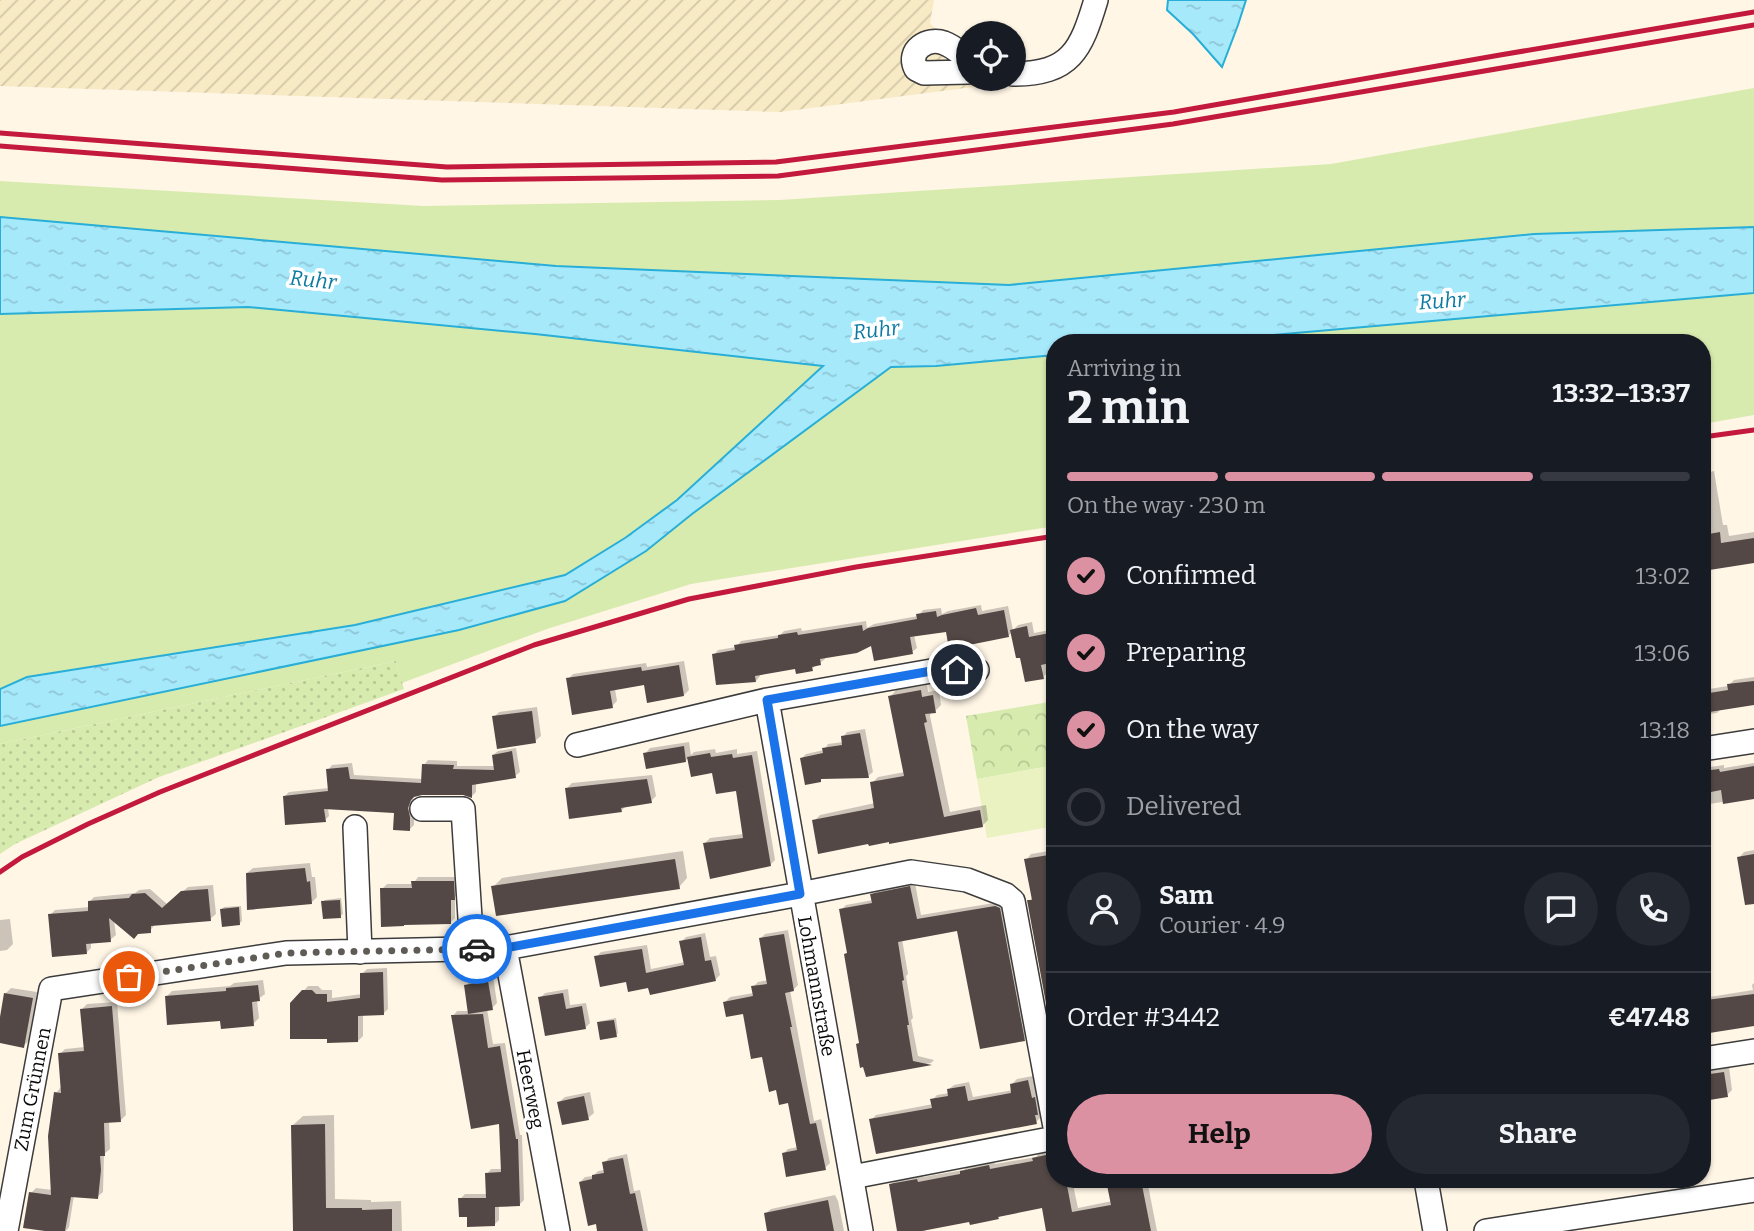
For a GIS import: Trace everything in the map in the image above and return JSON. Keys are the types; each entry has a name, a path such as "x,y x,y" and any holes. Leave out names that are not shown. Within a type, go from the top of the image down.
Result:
{"street":[{"path":"1026,73 1044,71 1068,60 1081,40 1096,0"},
{"path":"956,50 943,43 930,43 915,52 912,59 916,69 924,73 956,72"},
{"path":"577,745 767,700 937,670 977,670"},
{"name":"Lohmannstraße","path":"767,700 861,1231"},
{"path":"1711,747 1754,741"},
{"path":"422,809 463,809 472,949"},
{"path":"355,827 359,952 505,948 911,872 967,880 1011,897 1015,906 1046,1077"},
{"name":"Heerweg","path":"505,948 558,1231"},
{"name":"Zum Grünnen","path":"6,1231 51,989 286,953 359,952"},
{"path":"1711,1058 1754,1051"},
{"path":"852,1177 1046,1140"},
{"path":"1427,1188 1435,1231"},
{"path":"1486,1231 1754,1191"}],"shaded area":[{"path":"0,0 934,0 930,23 956,55 956,89 780,112 0,86"}],"green space":[{"path":"1754,88 1754,227 1534,234 1009,285 556,266 0,217 0,181 424,206 779,200 1331,164"},
{"path":"1754,293 1754,415 1711,423 1711,334 1283,334"},
{"path":"248,307 535,334 823,366 677,500 625,537 646,551 891,367 936,366 1046,356 1046,527 691,584 547,629 402,683 396,661 0,744 0,314"},
{"path":"396,661 404,689 159,777 15,844 0,854 0,744"},
{"path":"1046,703 1046,767 977,779 966,716"},
{"path":"1046,767 1046,828 987,838 977,779"}],"water":[{"path":"1168,0 1246,0 1222,67 1167,10"},
{"name":"Ruhr","path":"0,217 556,266 1009,285 1534,234 1754,227 1754,293 1283,334 1046,334 1046,356 936,366 891,367 646,551 565,601 459,630 0,726 0,689 27,677 355,625 565,575 625,538 677,500 823,366 535,334 248,307 0,314"}],"building":[{"path":"1720,532 1721,543 1754,538 1754,563 1711,570 1711,534"},
{"path":"976,608 978,615 1004,610 1009,637 949,649 946,632 910,637 913,654 874,661 871,646 857,653 820,659 821,665 812,667 813,671 796,674 795,669 755,676 756,682 716,685 712,654 735,650 734,645 797,632 798,635 862,625 863,631 917,619 916,614 936,611 937,617"},
{"path":"1027,626 1029,637 1046,634 1046,664 1041,665 1044,679 1025,682 1010,630"},
{"path":"679,665 684,696 647,703 644,685 610,691 613,708 572,715 566,678 641,667 642,671"},
{"path":"1754,681 1754,705 1711,712 1711,693 1728,690 1727,684"},
{"path":"921,690 922,697 933,695 936,713 925,714 927,722 924,723 944,817 980,810 983,827 818,854 812,820 874,808 870,782 904,776 888,696"},
{"path":"532,711 536,743 497,749 492,716"},
{"path":"860,733 869,778 821,779 821,782 805,785 800,758 823,753 822,748 842,745 841,736"},
{"path":"684,746 686,762 646,769 643,753"},
{"path":"512,751 516,778 472,785 472,798 463,795 414,797 408,808 410,831 393,830 394,813 324,809 326,822 285,825 283,796 328,791 326,769 348,767 350,779 421,783 422,764 454,765 453,769 494,770 492,755"},
{"path":"710,753 711,757 752,755 771,866 710,879 703,843 743,838 736,791 716,794 712,773 691,777 687,757"},
{"path":"1754,766 1754,799 1723,804 1721,790 1711,792 1711,770 1719,769 1720,772"},
{"path":"647,779 652,803 621,808 622,812 569,819 565,788"},
{"path":"1754,854 1754,904 1745,905 1737,857"},
{"path":"1046,855 1046,1003 1027,900 1032,900 1024,859"},
{"path":"675,859 680,889 496,916 491,886"},
{"path":"305,868 307,882 310,881 312,904 247,910 246,873"},
{"path":"411,881 454,881 455,900 451,900 451,924 381,927 380,888 412,888"},
{"path":"910,886 917,919 995,906 1000,908 1025,1041 980,1049 957,931 898,942 913,1061 932,1065 866,1077 863,1067 860,1068 856,1044 859,1043 839,909 872,903 870,894"},
{"path":"208,889 211,921 151,926 151,933 138,934 134,939 109,918 111,942 86,944 87,954 52,957 48,914 88,911 88,901 129,898 132,894 145,893 162,908 181,891"},
{"path":"340,900 341,918 323,919 321,901"},
{"path":"239,907 240,925 222,927 220,909"},
{"path":"784,934 794,991 785,993 790,1027 810,1124 816,1123 826,1170 786,1177 782,1153 797,1150 788,1103 779,1105 776,1090 769,1092 762,1057 751,1059 743,1014 726,1017 723,1002 753,996 751,986 767,984 759,938"},
{"path":"701,937 705,961 711,960 716,981 650,995 648,988 628,992 626,982 600,987 594,956 642,949 646,973 684,965 679,941"},
{"path":"383,972 384,1015 358,1016 358,1042 327,1043 327,1039 290,1039 290,1003 302,990 327,994 327,1002 360,998 360,973"},
{"path":"488,981 493,1010 468,1014 464,985"},
{"path":"258,985 260,1001 252,1002 254,1026 221,1029 220,1021 167,1025 165,996 226,991 226,988"},
{"path":"4,993 33,998 24,1048 0,1043"},
{"path":"563,993 566,1009 582,1006 586,1029 545,1036 538,997"},
{"path":"1754,994 1754,1026 1711,1033 1711,999"},
{"path":"112,1006 121,1122 104,1123 105,1156 100,1156 98,1199 71,1197 65,1231 23,1228 29,1192 51,1195 48,1136 54,1092 61,1093 58,1053 84,1051 80,1009"},
{"path":"483,1014 488,1048 500,1046 518,1139 520,1206 495,1207 495,1226 467,1227 467,1217 459,1217 458,1198 486,1198 485,1173 501,1172 499,1124 471,1129 451,1015"},
{"path":"614,1020 617,1037 600,1040 597,1022"},
{"path":"1724,1072 1728,1097 1711,1100 1711,1074"},
{"path":"1028,1080 1032,1098 1035,1097 1037,1124 876,1154 869,1119 932,1108 930,1099 948,1096 947,1089 965,1086 968,1101 1011,1093 1010,1084"},
{"path":"584,1096 589,1120 562,1125 557,1102"},
{"path":"325,1124 326,1208 392,1209 392,1231 293,1231 291,1125"},
{"path":"1046,1155 1046,1188 1068,1188 1072,1212 1111,1205 1108,1188 1143,1188 1151,1231 1046,1231 1042,1208 970,1225 969,1222 922,1231 897,1231 889,1184 917,1179 918,1182 989,1165 990,1169 1033,1161 1032,1158"},
{"path":"623,1158 630,1194 635,1193 643,1231 597,1231 596,1224 588,1226 579,1182 592,1179 592,1175 604,1173 602,1162"},
{"path":"828,1200 834,1231 767,1231 764,1213"}],"railway":[{"path":"0,133 447,167 776,162 1174,112 1754,12"},
{"path":"0,146 442,180 778,176 1173,124 1754,25"},
{"path":"1711,436 1754,430"},
{"path":"0,872 22,857 160,792 534,645 689,599 856,567 1046,537"}],"way so far":[{"path":"129,977 286,953 477,949"}],"route":[{"path":"477,949 505,948 800,894 767,700 937,670 957,670"}]}
